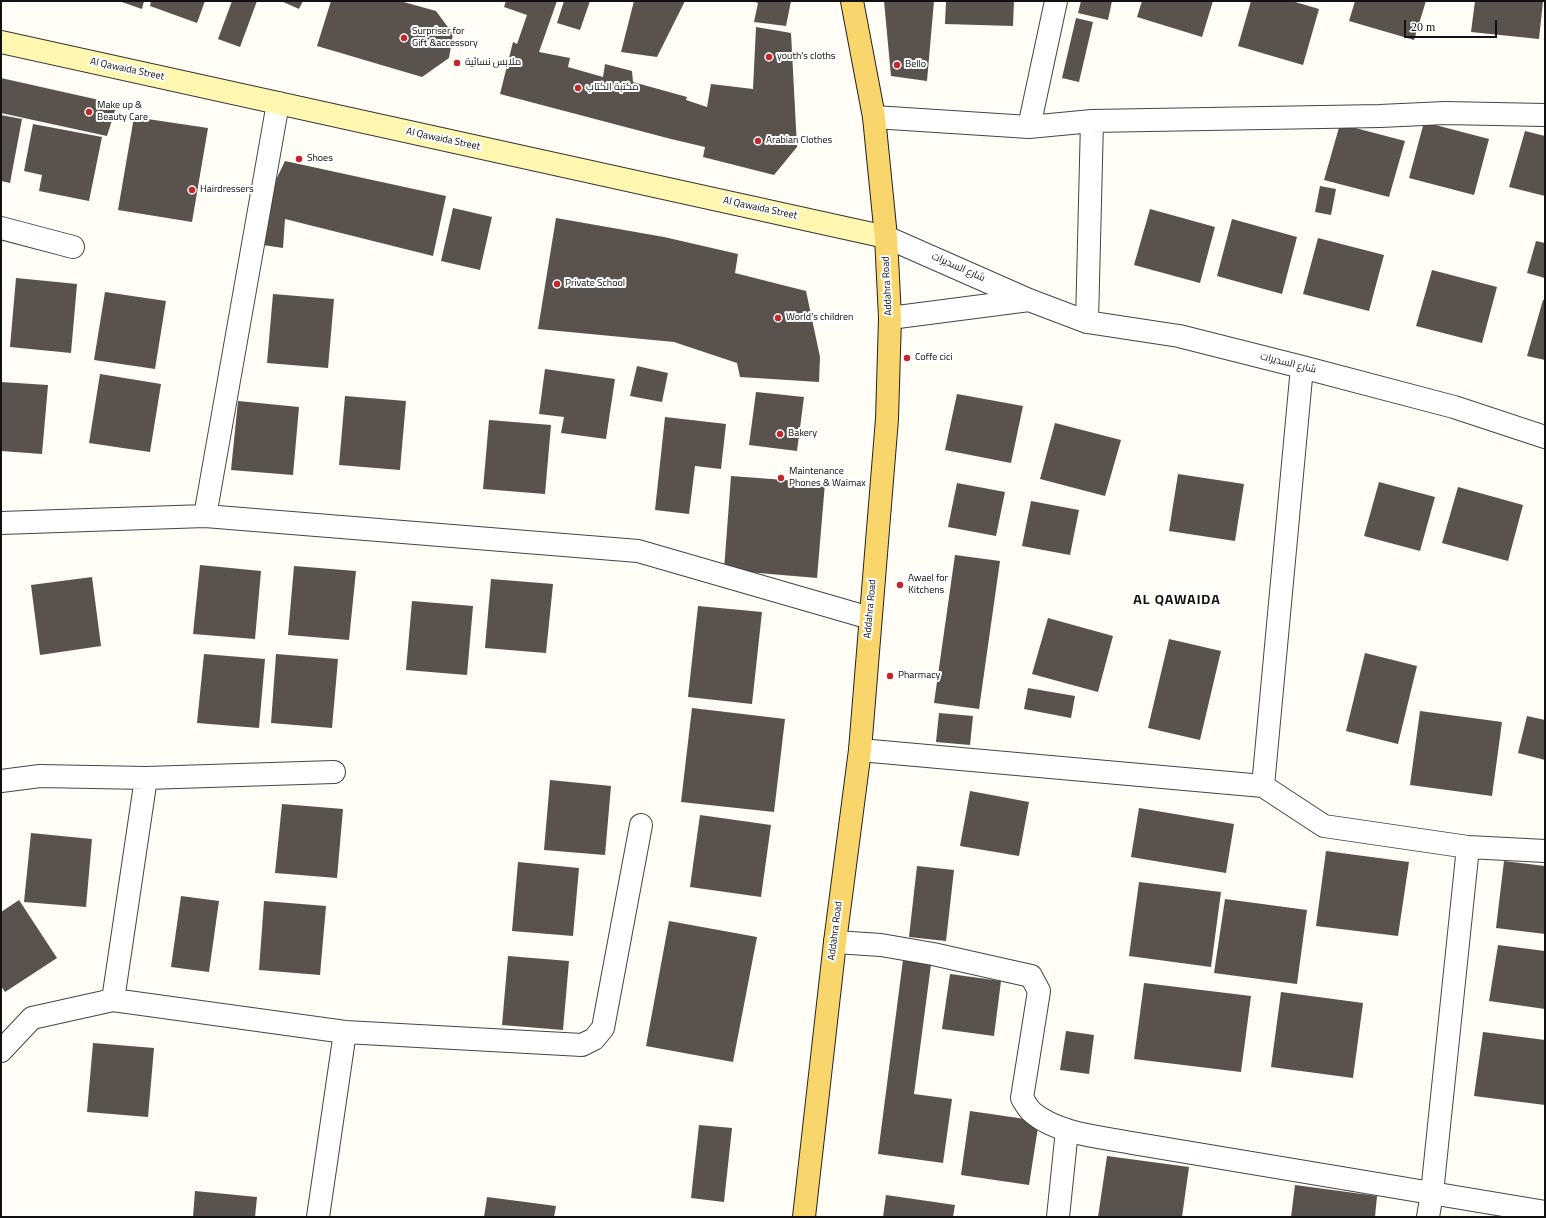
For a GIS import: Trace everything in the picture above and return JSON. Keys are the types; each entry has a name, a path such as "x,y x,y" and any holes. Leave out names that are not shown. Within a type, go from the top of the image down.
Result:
{"main road":[{"name":"Addahra Road","path":"804,1217 835,942 860,750 886,419 890,318 886,237 874,117 852,1"},
{"name":"Al Qawaida Street","path":"1,42 886,237"}],"street":[{"path":"1030,127 1056,1"},
{"path":"205,516 278,103"},
{"path":"874,117 1030,127 1092,121 1373,116 1445,113 1545,114"},
{"path":"1087,322 1092,121"},
{"path":"1,228 73,247"},
{"name":"شارع السديرات","path":"886,237 1029,300 1087,322 1179,336 1302,367 1454,407 1545,438"},
{"name":"شارع السديرات","path":"890,318 1029,300"},
{"path":"1263,786 1302,367"},
{"path":"1,523 205,516 638,551 870,618"},
{"path":"860,750 1263,786 1324,826 1468,847 1545,851"},
{"path":"1,781 40,776 146,778 334,772"},
{"path":"113,1000 146,778"},
{"path":"1,1051 32,1018 113,1000 345,1032 582,1045 594,1039 602,1028 641,825"},
{"path":"1428,1217 1432,1193 1468,847"},
{"path":"835,942 881,945 933,954 1031,976 1039,991 1022,1098 1032,1112 1052,1125 1067,1130 1132,1143 1545,1212"},
{"path":"318,1217 345,1032"},
{"path":"1058,1217 1067,1130"}],"building":[{"path":"119,1 144,1 142,9"},
{"path":"151,1 205,1 197,23 150,6"},
{"path":"232,1 257,1 240,47 218,39"},
{"path":"281,1 303,1 299,9"},
{"path":"331,1 400,1 436,11 453,34 449,58 422,77 317,46"},
{"path":"506,1 557,1 539,52 570,58 568,67 603,77 605,64 632,71 633,82 687,97 686,100 707,107 711,84 753,89 756,27 791,33 797,147 774,175 703,157 705,147 500,94 513,42 517,44 527,15 504,7"},
{"path":"564,1 590,1 580,30 557,23"},
{"path":"634,1 685,1 657,57 621,52"},
{"path":"753,1 791,1 786,26 754,22 758,3"},
{"path":"884,1 934,1 927,81 891,76"},
{"path":"946,1 1014,1 1013,26 945,24"},
{"path":"1081,1 1112,1 1108,20 1078,13"},
{"path":"1142,1 1213,1 1202,37 1137,17"},
{"path":"1251,1 1292,1 1319,9 1303,65 1238,46"},
{"path":"1355,1 1426,1 1414,40 1349,21"},
{"path":"1475,1 1543,1 1539,39 1471,32"},
{"path":"1076,18 1093,22 1079,82 1062,78"},
{"path":"1,78 117,104 107,136 1,113"},
{"path":"1,115 22,119 10,183 1,181"},
{"path":"134,117 208,128 192,222 118,210"},
{"path":"1424,122 1489,139 1474,195 1409,178"},
{"path":"33,124 102,137 89,201 39,191 42,175 24,171"},
{"path":"1340,124 1405,141 1389,197 1324,180"},
{"path":"1525,131 1545,136 1545,196 1509,187"},
{"path":"285,161 446,196 433,256 285,219 283,248 263,245 273,186"},
{"path":"1320,186 1336,189 1331,215 1315,212"},
{"path":"453,208 492,217 480,270 441,261"},
{"path":"1150,209 1215,227 1200,283 1134,265"},
{"path":"556,218 664,237 738,254 735,273 806,291 820,357 819,382 740,377 737,363 674,342 538,329"},
{"path":"1232,219 1297,237 1282,294 1217,276"},
{"path":"1318,238 1384,255 1369,311 1303,294"},
{"path":"1536,241 1545,243 1545,278 1527,273"},
{"path":"1432,270 1497,287 1482,343 1416,326"},
{"path":"16,278 77,284 71,353 10,347"},
{"path":"105,292 166,301 155,369 94,360"},
{"path":"273,294 334,299 328,368 267,363"},
{"path":"1543,300 1545,300 1545,360 1527,356"},
{"path":"637,366 668,373 662,402 630,396"},
{"path":"545,369 615,379 606,439 561,433 564,417 539,414"},
{"path":"100,374 161,384 150,452 89,443"},
{"path":"1,382 48,385 42,454 1,451"},
{"path":"756,392 804,397 797,451 749,445"},
{"path":"957,394 1023,406 1011,463 945,450"},
{"path":"345,396 406,401 400,470 339,465"},
{"path":"238,401 299,407 293,475 231,470"},
{"path":"665,417 726,424 721,469 695,466 689,514 655,510"},
{"path":"489,420 551,425 545,494 483,489"},
{"path":"1055,423 1121,440 1105,496 1040,479"},
{"path":"1178,474 1244,484 1235,541 1169,531"},
{"path":"731,476 825,483 817,578 724,570"},
{"path":"1379,482 1435,497 1420,551 1364,536"},
{"path":"957,483 1005,492 996,536 948,527"},
{"path":"1458,487 1523,505 1508,561 1442,543"},
{"path":"1031,501 1079,510 1070,555 1022,546"},
{"path":"955,555 1000,561 979,709 934,703"},
{"path":"200,565 261,571 255,639 193,634"},
{"path":"294,566 356,571 349,640 288,635"},
{"path":"92,577 101,646 40,655 31,585"},
{"path":"491,579 553,584 546,653 485,648"},
{"path":"412,601 473,606 467,675 406,670"},
{"path":"698,606 762,612 752,704 688,697"},
{"path":"1048,618 1113,636 1098,692 1032,674"},
{"path":"1169,639 1221,651 1200,740 1148,728"},
{"path":"1365,653 1417,666 1398,744 1346,731"},
{"path":"204,654 265,659 259,728 197,723"},
{"path":"276,654 338,659 332,728 271,723"},
{"path":"1028,688 1075,696 1071,718 1024,709"},
{"path":"692,708 785,719 774,812 681,802"},
{"path":"1420,711 1502,722 1492,796 1410,785"},
{"path":"939,713 973,716 970,745 936,742"},
{"path":"1527,716 1545,720 1545,760 1518,753"},
{"path":"550,780 611,786 605,855 544,850"},
{"path":"970,791 1029,802 1019,856 960,846"},
{"path":"282,804 343,809 337,878 275,873"},
{"path":"1139,808 1234,824 1226,873 1131,857"},
{"path":"700,815 771,825 761,897 690,887"},
{"path":"31,833 92,839 86,907 24,902"},
{"path":"1326,851 1409,862 1398,936 1316,926"},
{"path":"1504,861 1545,866 1545,934 1496,928"},
{"path":"518,862 579,868 573,936 512,931"},
{"path":"917,866 954,870 946,941 909,937"},
{"path":"1139,882 1221,892 1211,967 1129,956"},
{"path":"181,896 219,901 209,972 171,967"},
{"path":"1225,899 1307,910 1297,984 1214,973"},
{"path":"19,900 57,958 5,992 1,986 1,912"},
{"path":"264,901 326,906 320,975 259,970"},
{"path":"669,921 757,937 733,1062 646,1046"},
{"path":"1498,945 1545,951 1545,1009 1489,1001"},
{"path":"904,952 932,957 914,1094 952,1099 943,1163 878,1154"},
{"path":"508,956 569,961 563,1030 502,1025"},
{"path":"950,974 1001,981 994,1036 942,1029"},
{"path":"1144,983 1251,996 1241,1072 1134,1059"},
{"path":"1281,992 1363,1003 1353,1078 1271,1067"},
{"path":"1066,1031 1094,1035 1089,1074 1060,1070"},
{"path":"1483,1032 1545,1040 1545,1105 1474,1096"},
{"path":"93,1043 154,1048 148,1117 87,1112"},
{"path":"970,1111 1039,1121 1029,1185 961,1175"},
{"path":"699,1125 732,1128 724,1202 691,1198"},
{"path":"1107,1156 1189,1167 1182,1217 1098,1217"},
{"path":"1295,1185 1377,1196 1375,1217 1291,1217"},
{"path":"195,1191 257,1197 255,1217 193,1217"},
{"path":"886,1195 955,1205 953,1217 883,1217"},
{"path":"487,1197 556,1206 554,1217 484,1217"}],"place":[{"name":"Surpriser for Gift &accessory","path":"404,38"},
{"name":"youth's cloths","path":"769,57"},
{"name":"ملابس نسائية","path":"457,63"},
{"name":"Bello","path":"897,65"},
{"name":"مكتبة الكتاب","path":"578,88"},
{"name":"Make up & Beauty Care","path":"89,112"},
{"name":"Arabian Clothes","path":"758,141"},
{"name":"Shoes","path":"299,159"},
{"name":"Hairdressers","path":"192,190"},
{"name":"Private School","path":"557,284"},
{"name":"World's children","path":"778,318"},
{"name":"Coffe cici","path":"907,358"},
{"name":"Bakery","path":"780,434"},
{"name":"Maintenance Phones & Waimax","path":"781,478"},
{"name":"Awael for Kitchens","path":"900,585"},
{"name":"Pharmacy","path":"890,676"}],"district":[{"name":"AL QAWAIDA","path":"1177,601"}]}
